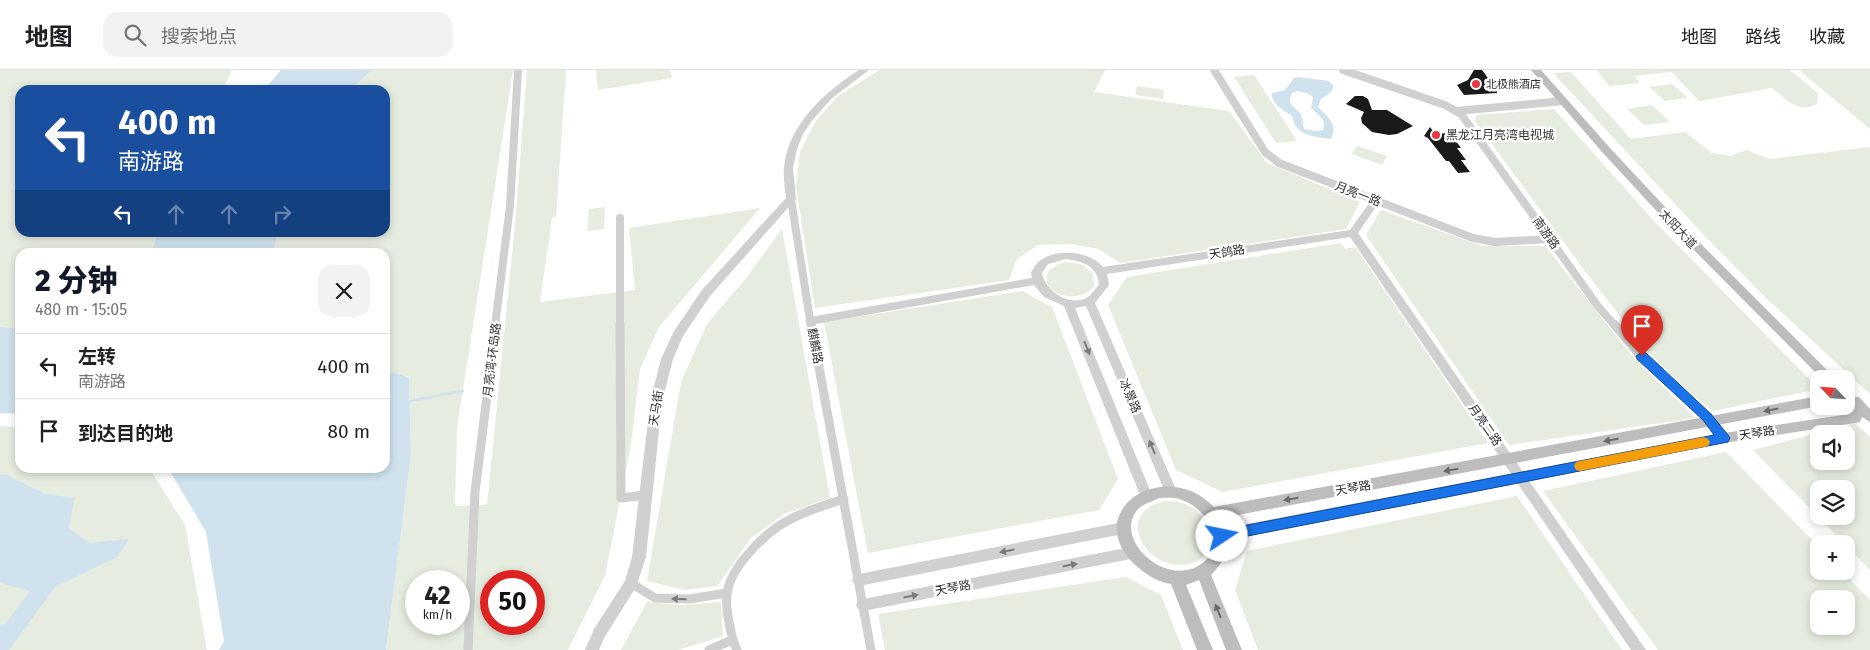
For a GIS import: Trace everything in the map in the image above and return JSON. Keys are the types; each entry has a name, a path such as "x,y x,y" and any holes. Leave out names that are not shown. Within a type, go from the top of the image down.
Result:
{"main road":[{"name":"太阳大道","path":"1536,70 1615,161 1705,257 1821,370"},
{"name":"天琴路","path":"1212,514 1810,403"},
{"path":"1855,404 1870,417"},
{"name":"天琴路","path":"1222,536 1724,438 1855,418 1854,415"},
{"path":"1158,492 1171,492 1186,496 1200,503 1212,514 1222,536 1221,550 1214,563 1203,572 1190,577 1176,578 1158,574 1143,565 1131,553 1125,541 1123,528 1126,515 1134,503 1146,495 1158,492"},
{"path":"1203,572 1234,650"},
{"path":"1176,578 1205,650"}],"street":[{"name":"月亮湾·环岛路","path":"468,650 475,492 510,206 518,70"},
{"name":"麒麟路","path":"865,70 836,90 815,110 802,128 794,146 789,166 791,199 810,320 871,650"},
{"name":"月亮一路","path":"1214,70 1271,159 1375,201 1484,241 1549,239"},
{"name":"南游路","path":"1343,70 1445,105 1461,114 1598,305 1642,356 1711,422 1724,438"},
{"path":"1457,111 1563,101"},
{"name":"天马街","path":"592,650 599,634 631,584 639,557 658,394 667,359 678,334 706,293 791,199"},
{"path":"1353,233 1375,201"},
{"path":"620,218 621,498 646,495"},
{"name":"天鸽路","path":"1101,271 1353,233"},
{"name":"月亮二路","path":"1353,233 1639,650"},
{"path":"1066,255 1087,259 1101,271 1104,278 1102,291 1089,301 1068,303 1048,296 1041,289 1037,281 1037,273 1047,260 1066,255"},
{"path":"810,320 1037,281"},
{"name":"冰景路","path":"1089,301 1171,492"},
{"name":"冰景路","path":"1068,303 1146,495"},
{"path":"709,650 734,645 727,593 737,570 751,549 767,533 812,509 844,500"},
{"name":"天琴路","path":"859,580 1123,528"},
{"name":"天琴路","path":"863,605 1131,553"},
{"path":"631,584 655,598 689,599 727,593"}],"shaded area":[{"path":"0,70 232,70 224,85 15,85 15,237 157,237 152,248 15,248 15,328 0,327"},
{"path":"372,70 513,70 457,428 455,506 487,505 515,225 527,70 566,70 556,217 552,218 540,302 635,290 629,228 760,208 659,327 640,369 631,444 605,576 568,650 386,650 411,455 409,377 390,372 390,248 275,248 276,237 390,237 390,85 356,85"},
{"path":"596,70 670,70 672,78 598,90"},
{"path":"880,70 1105,70 1094,92 1229,111 1267,163 1360,202 1346,229 1120,263 1099,249 1071,244 1038,245 1017,259 1009,280 815,308 796,187 800,152 815,122 838,96"},
{"path":"1597,70 1790,70 1818,93 1817,104 1810,107 1798,106 1788,101 1772,88 1699,101 1672,72 1634,76 1640,83 1609,86"},
{"path":"1799,70 1870,70 1870,129"},
{"path":"1571,72 1631,139 1685,132 1712,153 1731,156 1746,150 1770,159 1870,147 1870,394 1855,380 1855,370 1844,370 1765,297 1703,234 1553,73"},
{"path":"1254,75 1297,141 1276,143 1234,77"},
{"path":"1672,84 1688,98 1665,101 1649,87"},
{"path":"1137,86 1164,90 1163,99 1135,95"},
{"path":"1652,105 1670,122 1644,125 1627,109"},
{"path":"1554,109 1654,221 1810,380 1810,391 1713,411 1690,393 1647,351 1582,267 1475,121 1476,115"},
{"path":"1357,146 1387,156 1382,165 1352,154"},
{"path":"605,207 604,229 587,231 589,209"},
{"path":"1381,210 1482,246 1545,246 1633,357 1695,418 1509,445 1366,235"},
{"path":"782,229 830,498 784,514 751,538 717,586 685,590 647,581 681,382 707,324 747,277"},
{"path":"1341,243 1345,249 1355,247 1488,443 1223,492 1176,470 1108,305 1127,277"},
{"path":"1068,262 1083,265 1093,274 1094,286 1088,292 1070,296 1061,295 1049,286 1047,279 1049,270 1061,263"},
{"path":"1022,291 1052,307 1118,479 1099,510 868,553 824,322"},
{"path":"1855,423 1870,437 1870,570 1855,555 1855,535 1836,535 1826,525 1855,525 1855,480 1810,480 1810,508 1753,450 1810,435 1810,470 1855,470 1855,425 1847,425"},
{"path":"0,426 15,428 15,473 152,473 185,525 207,650 0,650"},
{"path":"1726,452 1810,538 1810,580 1851,580 1870,600 1870,650 1658,650 1543,491"},
{"path":"1517,496 1622,650 1258,650 1235,590 1247,551"},
{"path":"1165,501 1188,505 1199,512 1205,520 1211,536 1207,552 1201,559 1192,563 1176,565 1162,561 1150,553 1142,542 1138,530 1140,518 1149,508"},
{"path":"1126,577 1161,595 1183,650 885,650 878,614"},
{"path":"647,602 683,605 721,602 723,636 679,650 621,650"}],"water":[{"path":"281,70 372,70 356,85 268,85"},
{"path":"1294,78 1329,81 1334,86 1331,92 1321,99 1318,107 1333,125 1334,129 1331,139 1312,136 1302,132 1297,128 1292,116 1273,100 1272,93 1285,90","holes":["1298,91 1313,97 1311,108 1323,120 1323,130 1304,129 1300,113 1290,103 1292,93"]},
{"path":"156,237 276,237 275,248 152,248"},
{"path":"0,327 15,328 15,414 0,413"},
{"path":"390,372 409,377 411,455 386,650 219,650 224,641 206,532 171,473 390,473"},
{"path":"5,474 45,494 74,498 69,529 90,543 129,539 117,557 55,587 9,650 0,650 0,626 6,623 30,591 0,583 0,475"}],"building":[{"name":"北极熊酒店","path":"1474,70 1482,70 1497,90 1497,93 1464,95 1457,85 1468,80"},
{"path":"1355,96 1363,96 1368,99 1372,110 1387,110 1413,126 1397,134 1389,135 1372,132 1362,123 1361,118 1364,112 1346,104"},
{"path":"1430,127 1435,134 1450,133 1461,148 1457,148 1466,160 1461,160 1470,172 1458,173 1449,161 1446,161 1428,138 1424,136"}],"waterway":[{"path":"409,401 463,391"}],"slow traffic":[{"path":"1580,466 1704,442"}],"place":[{"name":"北极熊酒店","path":"1476,84"},
{"name":"黑龙江月亮湾电视城","path":"1436,135"}],"route":[{"path":"1222,536 1724,438 1707,417 1642,356"}]}
